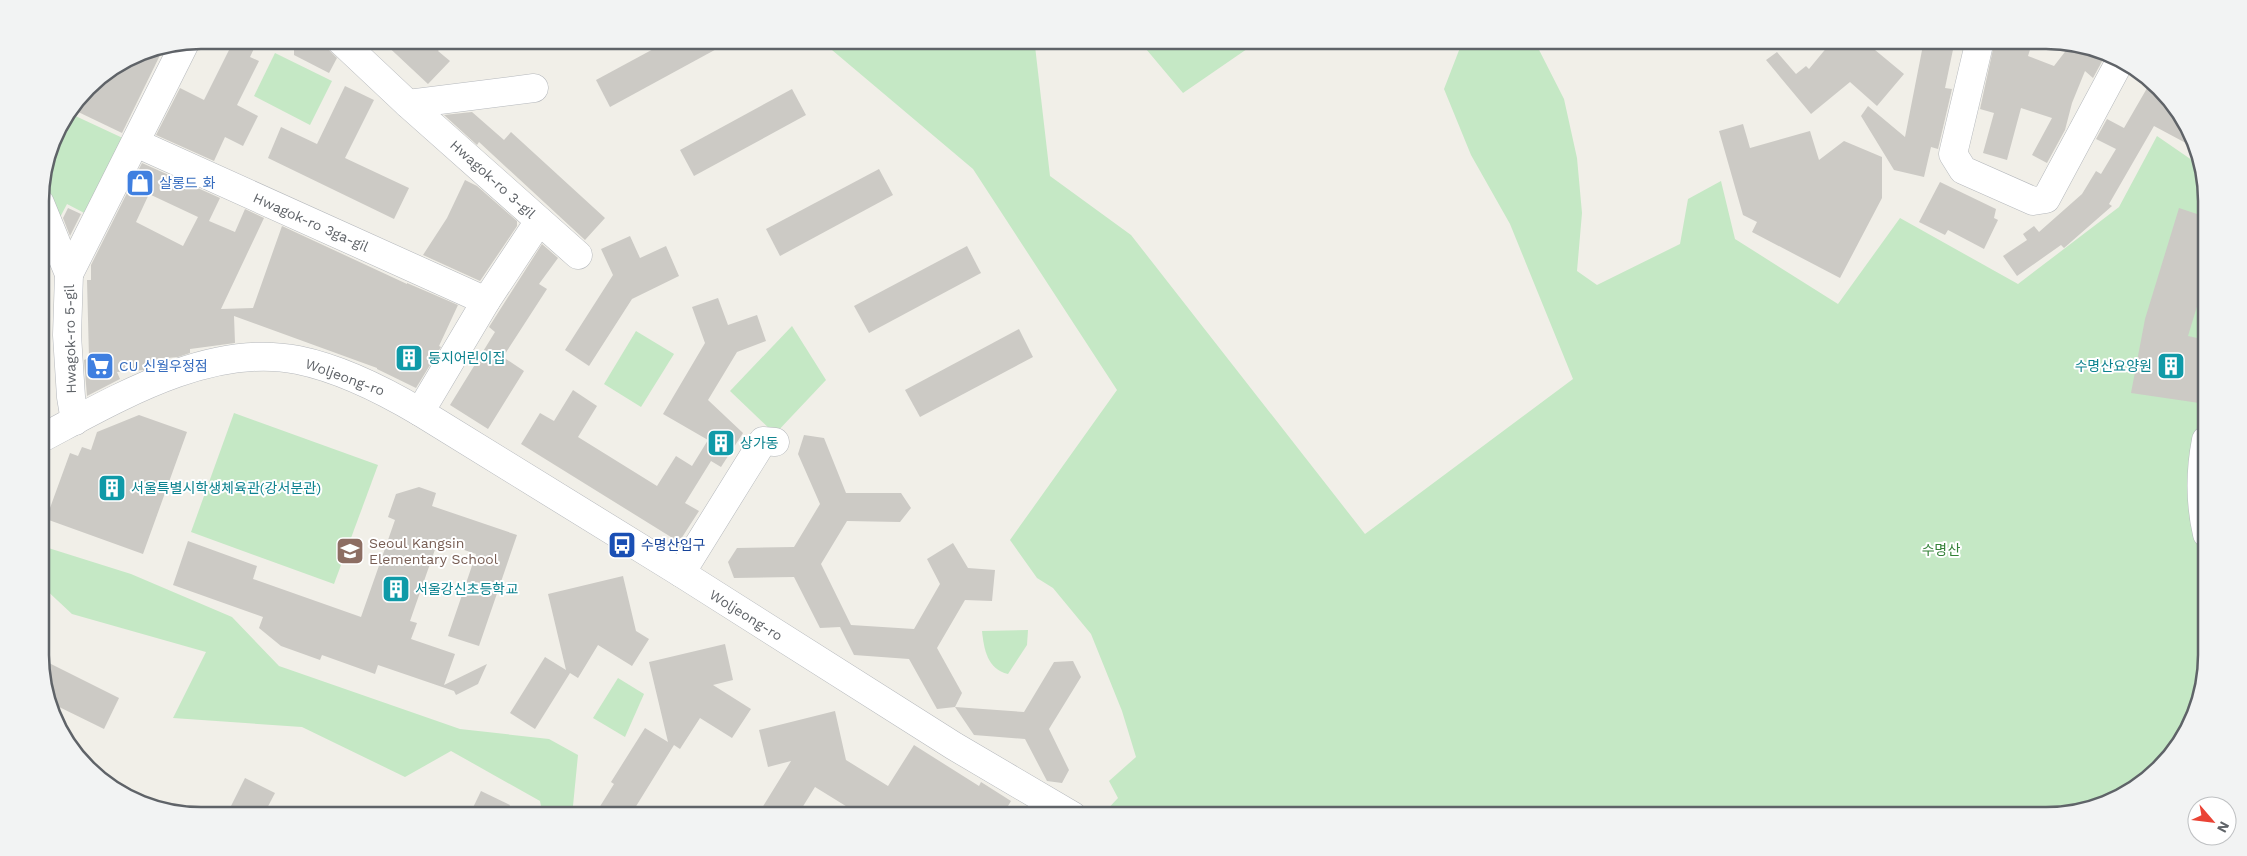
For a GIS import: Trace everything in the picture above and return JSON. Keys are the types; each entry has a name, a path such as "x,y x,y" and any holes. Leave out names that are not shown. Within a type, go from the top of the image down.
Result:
{"street":[{"name":"Hwagok-ro 3-gil","path":"350,49 408,104 578,255"},
{"path":"1978,49 1953,154 1963,170 2033,201 2046,199 2118,66"},
{"path":"69,274 181,50"},
{"path":"408,104 534,88"},
{"name":"Hwagok-ro 3ga-gil","path":"136,142 486,301"},
{"path":"420,412 486,301 539,221"},
{"name":"Hwagok-ro 5-gil","path":"49,225 69,274 67,335 70,397 75,421"},
{"name":"Woljeong-ro","path":"49,434 147,383 198,366 252,357 298,360 344,374 387,392 420,412 681,573 954,746 1058,807"},
{"path":"681,573 763,441 775,442"}],"green space":[{"name":"수명산","path":"830,49 1035,49 1050,176 1131,235 1365,534 1573,379 1510,224 1471,155 1444,89 1460,49 1539,49 1564,99 1577,158 1582,213 1577,271 1597,285 1680,244 1688,199 1721,181 1735,239 1838,304 1900,218 2018,284 2119,207 2157,136 2193,161 2198,200 2198,665 2187,714 2167,748 2139,776 2114,792 2076,804 2056,807 1110,807 1118,798 1109,781 1136,757 1122,711 1091,634 1053,588 1037,578 1010,540 1117,390 973,169"},
{"path":"1146,49 1247,49 1183,93"},
{"path":"275,53 332,81 310,125 254,96"},
{"path":"74,116 127,140 90,216 67,204 57,223 49,202 50,181 60,142"},
{"path":"792,326 826,380 775,434 730,391"},
{"path":"636,331 674,354 641,407 604,384"},
{"path":"234,413 378,465 334,584 191,532"},
{"path":"49,548 131,574 232,617 279,666 460,729 549,739 578,755 573,807 541,807 540,801 451,751 405,777 302,727 173,718 206,652 72,614 49,593"},
{"path":"1028,630 1027,645 1008,674 995,668 988,657 982,631"},
{"path":"618,678 644,694 625,737 593,718"}],"building":[{"path":"230,49 254,49 250,57 259,61 237,105 258,116 243,146 225,137 214,161 156,135 180,88 204,100"},
{"path":"294,49 328,49 337,58 329,73 294,55"},
{"path":"391,49 440,49 438,51 450,61 428,84"},
{"path":"653,49 716,49 610,107 596,80"},
{"path":"1826,49 1874,49 1904,74 1877,106 1850,82 1811,114 1766,60 1777,52 1796,74 1806,66 1809,69"},
{"path":"1922,49 1953,49 1945,88 1952,89 1938,149 1931,147 1924,177 1894,170 1861,116 1868,106 1905,137"},
{"path":"1993,49 2030,49 2028,56 2054,66 2066,50 2103,60 2093,78 2085,71 2072,103 2065,130 2047,163 2032,155 2052,118 2021,108 2007,160 1983,153 1994,113 1980,109"},
{"path":"160,54 122,133 77,112 86,100 108,80 133,64"},
{"path":"345,86 374,100 345,158 409,188 394,219 268,158 281,127 317,144"},
{"path":"2147,87 2167,108 2188,144 2154,126 2109,204 2112,206 2064,248 2061,245 2017,276 2003,256 2027,240 2023,234 2034,226 2039,232 2082,194 2096,171 2101,174 2116,149 2096,139 2107,119 2124,128"},
{"path":"792,89 806,115 694,176 680,150"},
{"path":"472,112 504,140 511,132 605,218 585,240 479,142 477,145 444,115"},
{"path":"1743,124 1750,148 1810,131 1819,160 1844,141 1882,157 1882,198 1840,278 1752,232 1757,222 1743,215 1719,131"},
{"path":"142,163 220,198 209,221 235,232 245,209 264,218 221,309 253,308 282,226 407,284 458,305 439,346 441,347 416,388 377,368 234,316 235,343 190,349 190,353 178,357 157,359 158,364 144,370 117,372 120,379 87,396 84,360 89,358 87,280 91,280 91,265","holes":["149,194 198,217 183,246 136,222"]},
{"path":"879,169 893,195 780,256 766,229"},
{"path":"465,180 477,186 517,221 517,226 480,281 423,255 447,218"},
{"path":"1940,182 1996,209 1994,218 1998,220 1984,249 1948,230 1945,235 1919,222"},
{"path":"68,208 81,214 70,236 63,218"},
{"path":"2179,208 2198,214 2198,303 2188,336 2198,338 2198,403 2131,393 2145,319"},
{"path":"630,236 640,258 666,246 679,276 632,299 589,366 565,350 613,275 601,249"},
{"path":"542,244 558,258 539,284 547,289 503,357 524,371 488,429 450,405 495,332 489,327"},
{"path":"967,246 981,273 869,333 854,306"},
{"path":"718,298 728,325 757,315 766,341 737,352 708,400 743,433 721,467 711,461 685,503 699,511 679,542 521,444 540,413 554,421 573,390 597,406 578,437 657,486 676,456 692,466 708,440 663,414 705,343 692,307"},
{"path":"1019,329 1033,357 920,417 905,390"},
{"name":"서울특별시학생체육관(강서분관)","path":"139,415 187,432 143,554 49,520 49,511 70,453 78,456 82,447 91,450 97,432"},
{"path":"804,435 824,438 846,493 901,493 911,508 900,522 847,521 821,564 851,625 914,629 940,584 927,559 953,543 968,568 995,570 992,601 965,600 937,648 962,693 955,707 937,709 909,659 854,655 840,627 820,628 794,577 734,578 728,562 737,548 794,547 820,504 798,454"},
{"name":"서울강신초등학교","path":"419,487 436,493 432,506 517,535 479,646 448,636 476,554 438,541 410,621 417,623 411,639 455,654 444,685 487,664 478,684 456,695 454,691 378,665 375,674 322,655 320,660 281,646 259,628 263,617 173,585 188,541 257,566 253,579 361,617 395,520 388,517 396,494"},
{"path":"623,576 636,631 649,639 632,666 598,645 578,678 570,673 535,729 510,713 545,657 566,670 548,594"},
{"path":"725,644 733,680 713,685 751,709 732,738 700,718 680,749 674,745 636,807 600,807 614,784 611,782 645,728 668,742 649,662"},
{"path":"1073,661 1081,677 1049,729 1069,770 1062,783 1047,781 1025,739 974,735 955,707 1024,712 1054,662"},
{"path":"49,663 119,698 104,729 58,706 50,675"},
{"path":"835,711 846,760 888,786 914,745 979,786 981,782 1011,801 1007,807 847,807 815,787 803,807 763,807 791,761 768,767 759,730"},
{"path":"245,778 275,793 268,807 230,807"},
{"path":"481,791 510,805 509,807 473,807"}],"place":[{"name":"살롱드 화","path":"140,183"},
{"name":"둥지어린이집","path":"409,358"},
{"name":"CU 신월우정점","path":"100,366"},
{"name":"수명산요양원","path":"2171,366"},
{"name":"상가동","path":"721,443"},
{"name":"서울특별시학생체육관(강서분관)","path":"112,488"},
{"name":"수명산입구","path":"622,545"},
{"name":"Seoul Kangsin Elementary School","path":"350,551"},
{"name":"서울강신초등학교","path":"396,589"}]}
